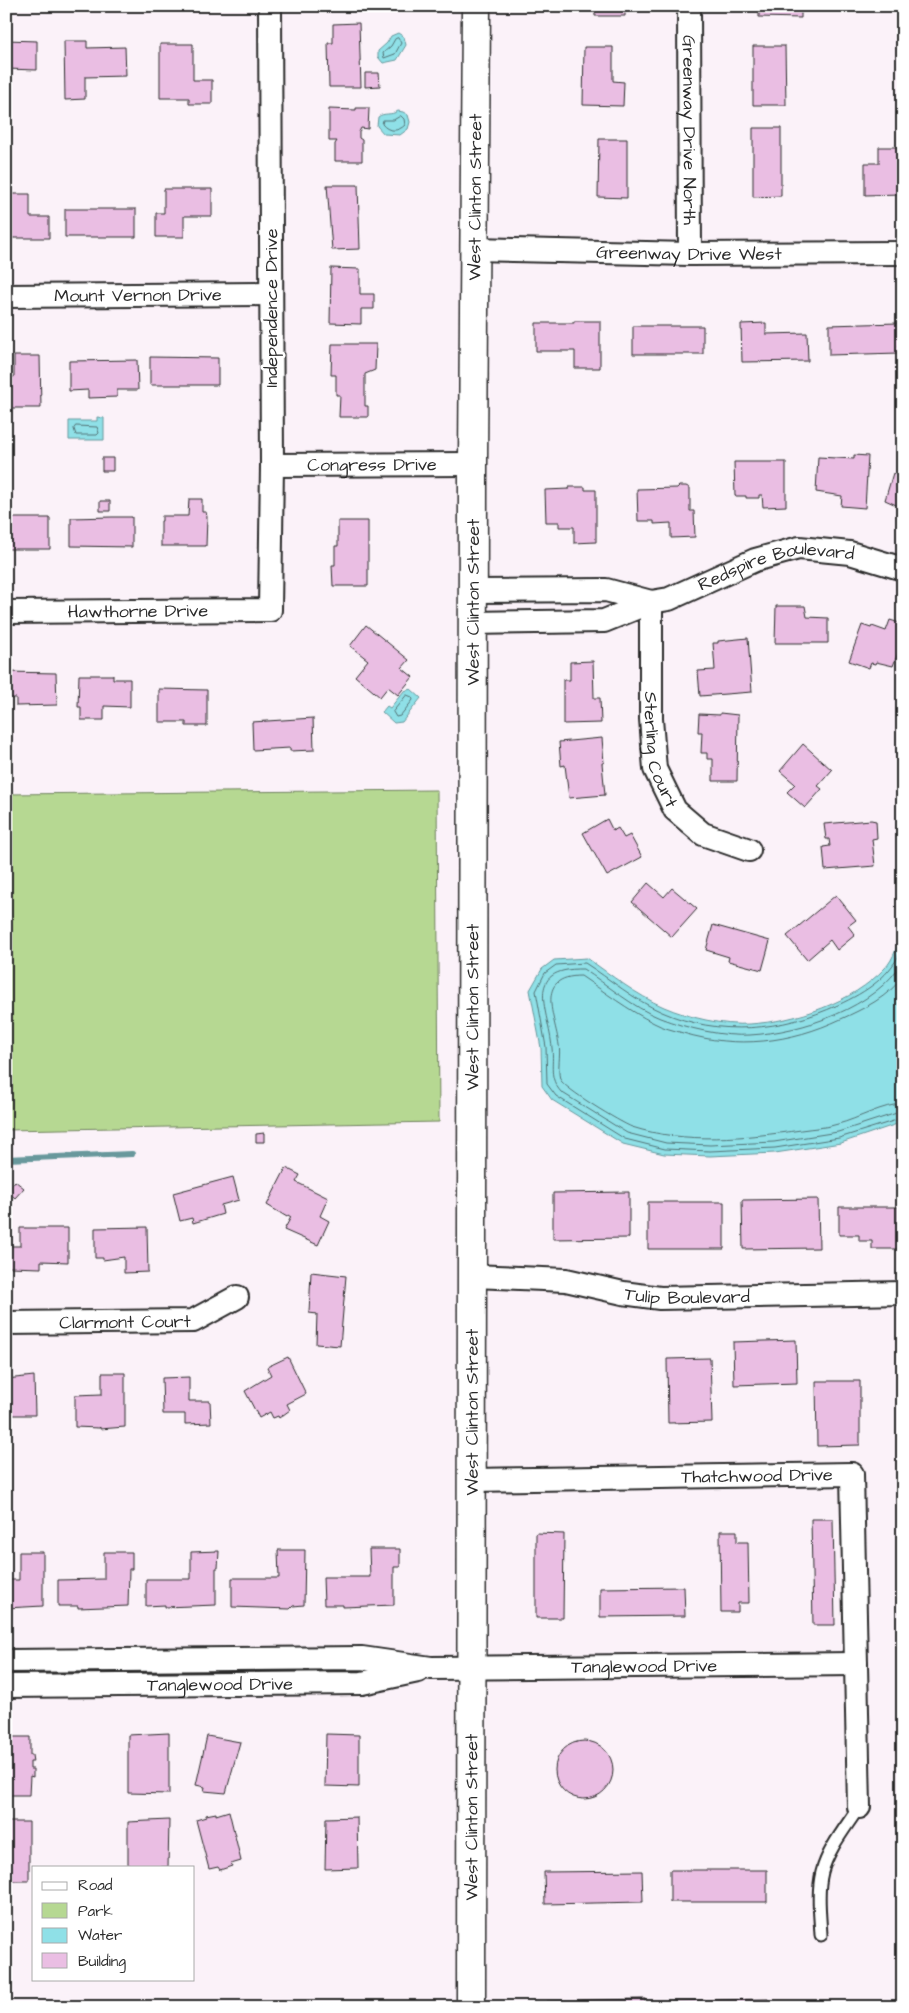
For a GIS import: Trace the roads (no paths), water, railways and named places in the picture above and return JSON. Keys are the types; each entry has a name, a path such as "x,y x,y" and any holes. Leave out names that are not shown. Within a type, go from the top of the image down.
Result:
{"street":[{"name":"Independence Drive","path":"270,6 272,465 270,610"},
{"name":"West Clinton Street","path":"472,2007 472,464 476,6"},
{"name":"Greenway Drive North","path":"689,6 690,254"},
{"name":"Greenway Drive West","path":"474,249 690,254 903,252"},
{"name":"Mount Vernon Drive","path":"6,296 270,294"},
{"name":"Congress Drive","path":"272,465 472,464"},
{"name":"Redspire Boulevard","path":"472,623 604,621 650,602 669,599 755,560 799,548 850,553 903,569"},
{"name":"Redspire Boulevard","path":"472,591 606,590 650,602"},
{"name":"Sterling Court","path":"650,602 650,719 655,769 675,810 703,834 748,850"},
{"name":"Hawthorne Drive","path":"6,612 270,610"},
{"name":"Tulip Boulevard","path":"473,1276 566,1280 623,1293 660,1298 903,1294"},
{"name":"Clarmont Court","path":"6,1322 193,1321 237,1297"},
{"name":"Thatchwood Drive","path":"473,1480 852,1474 856,1664"},
{"name":"Tanglewood Drive","path":"6,1661 362,1658 431,1668 856,1664"},
{"path":"856,1664 859,1807"},
{"name":"Tanglewood Drive","path":"6,1686 362,1684 431,1668"}],"lane":[{"path":"821,1935 820,1894 822,1873 827,1857 859,1807"}],"water":[{"path":"398,33 404,37 406,45 397,60 383,63 378,57 378,51 387,43 391,36"},
{"path":"398,111 408,115 410,122 408,129 400,135 384,134 377,126 378,117"},
{"path":"97,417 104,418 104,440 69,440 69,421 97,421"},
{"path":"411,689 421,698 402,722 394,723 382,712 387,706 390,708 404,691"},
{"path":"903,931 903,1122 841,1143 775,1153 710,1156 664,1154 623,1144 552,1100 542,1086 541,1048 530,990 542,969 554,960 587,958 634,991 664,1007 706,1020 729,1024 750,1024 786,1019 804,1014 822,1008 856,991 885,968 893,956"}],"waterway":[{"path":"6,1159 132,1154"}]}
